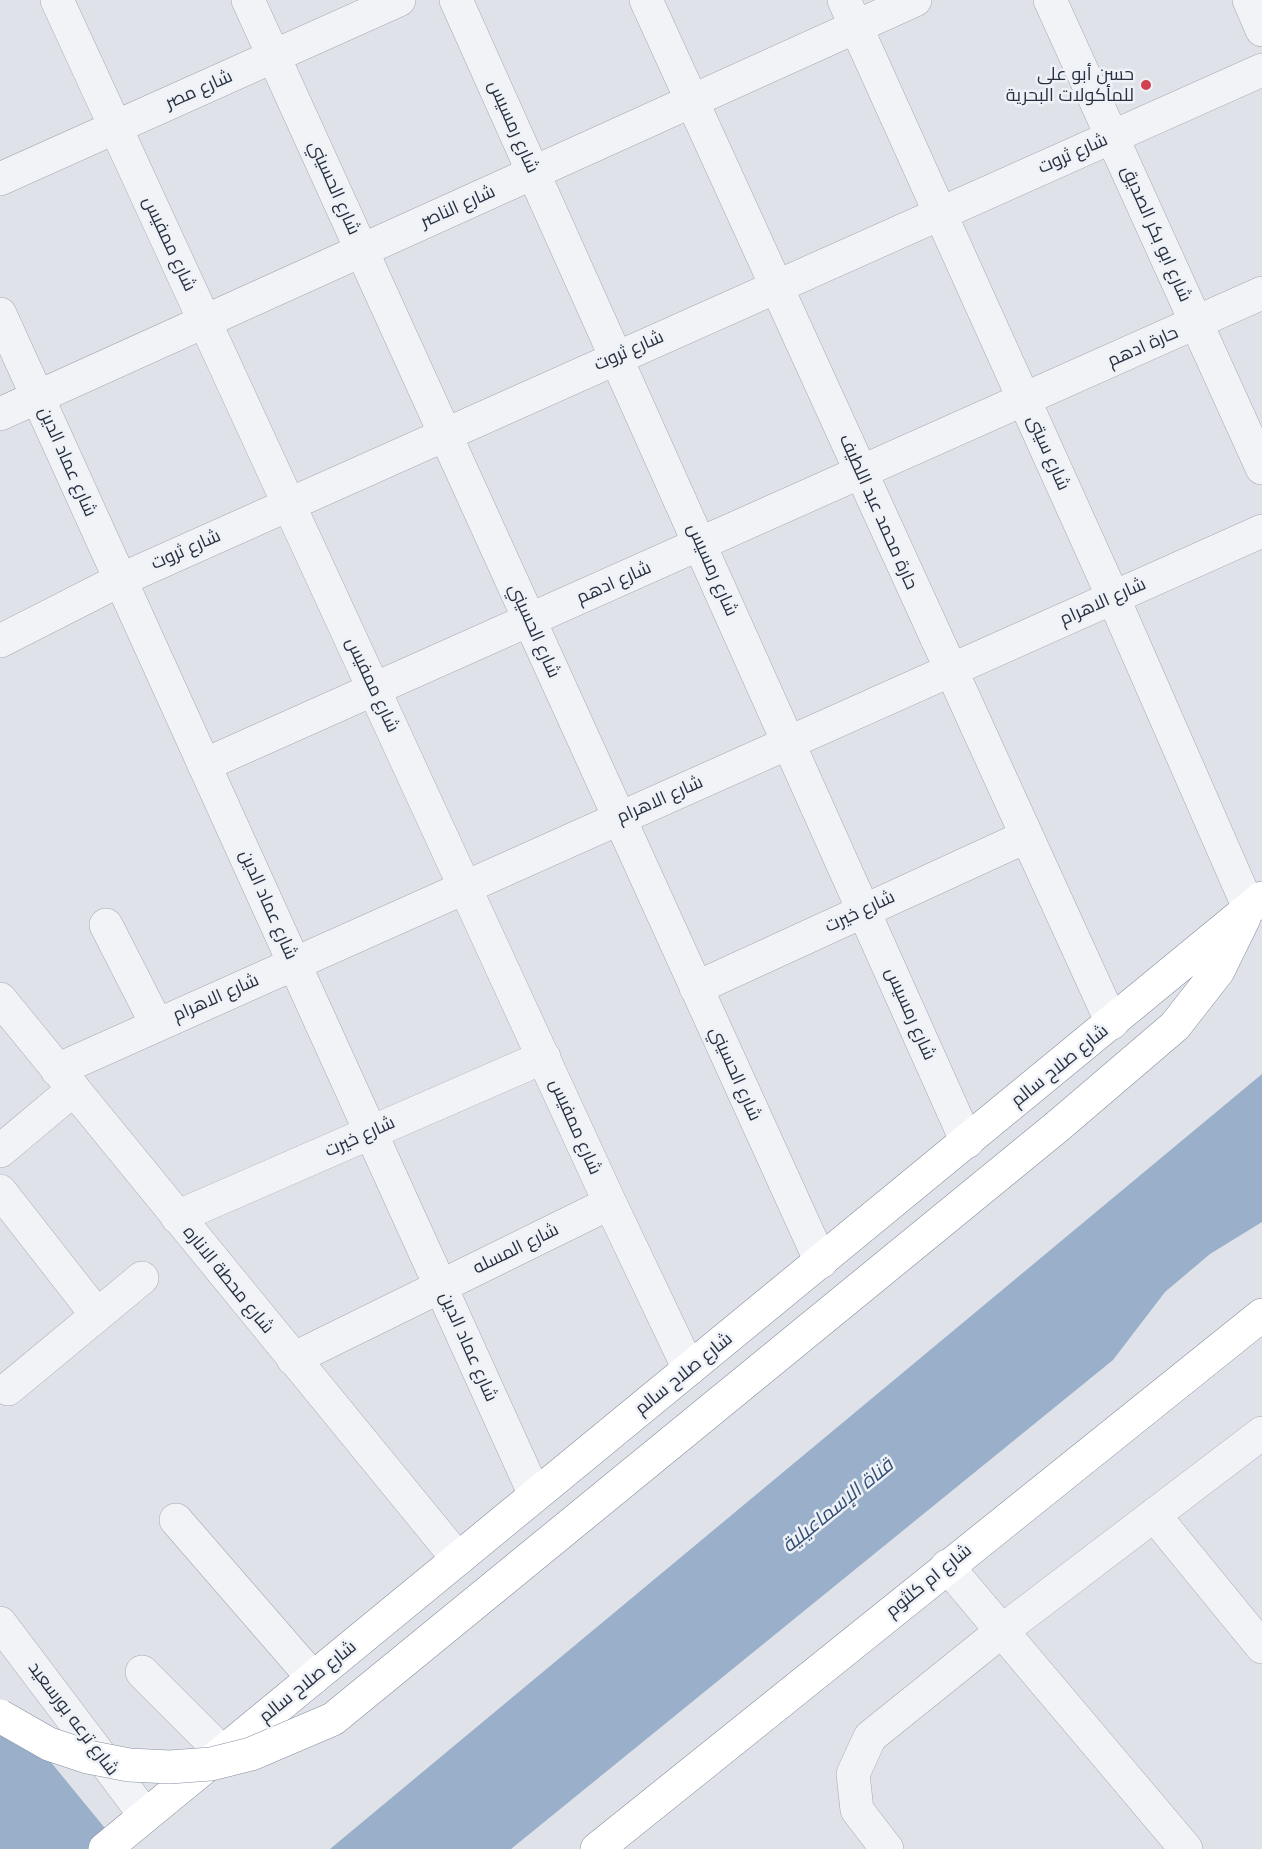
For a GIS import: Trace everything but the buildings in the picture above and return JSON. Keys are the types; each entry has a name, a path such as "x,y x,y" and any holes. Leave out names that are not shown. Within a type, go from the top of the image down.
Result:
{"highway":[{"name":"شارع صلاح سالم","path":"105,1849 1112,1023 1255,903"},
{"path":"0,1716 49,1743 88,1757 129,1765 170,1767 211,1764 251,1754 333,1719 1058,1126 1175,1026 1198,1000 1218,971 1255,903"},
{"name":"شارع ام كلثوم","path":"597,1849 1262,1315"}],"street":[{"name":"شارع ممفيس","path":"57,0 610,1203 689,1369"},
{"name":"شارع الحسيني","path":"248,0 820,1262"},
{"name":"شارع مصر","path":"0,179 399,0"},
{"name":"شارع رمسيس","path":"456,0 967,1142"},
{"name":"حارة محمد عبد اللطيف","path":"646,0 1025,837 1112,1023"},
{"name":"شارع الناصر","path":"0,414 692,101 850,13 915,0"},
{"name":"شارع ابو بكر الصديق","path":"1050,0 1262,468"},
{"path":"1249,0 1262,30"},
{"name":"شارع سيتى","path":"850,13 1113,597 1255,903"},
{"name":"شارع ثروت","path":"0,641 120,580 1262,70"},
{"name":"حارة ادهم","path":"1024,401 1262,293"},
{"name":"شارع عماد الدين","path":"0,314 536,1495"},
{"name":"شارع ادهم","path":"204,765 1024,401"},
{"name":"شارع الاهرام","path":"0,1151 66,1079 157,1025 1262,531"},
{"name":"شارع خيرت","path":"696,988 1025,837"},
{"path":"106,925 157,1025"},
{"name":"شارع محطة الاناره","path":"0,999 458,1559"},
{"name":"شارع خيرت","path":"177,1218 544,1058"},
{"path":"0,1191 97,1315"},
{"name":"شارع المسله","path":"293,1359 610,1203"},
{"path":"8,1389 142,1278"},
{"path":"887,1849 857,1810 853,1774 870,1737 1003,1630 1262,1433"},
{"path":"1154,1515 1262,1647"},
{"path":"176,1520 313,1678"},
{"path":"947,1566 1003,1630 1182,1848"},
{"name":"شارع ترعه بورسعيد","path":"0,1623 145,1815"},
{"path":"142,1672 222,1752"}],"water":[{"name":"قناة الإسماعيلية","path":"1262,1074 1262,1222 1210,1254 1165,1292 1113,1360 511,1849 330,1849"},
{"path":"0,1700 122,1849 0,1849"}],"place":[{"name":"حسن أبو على للمأكولات البحرية","path":"1146,85"}]}
